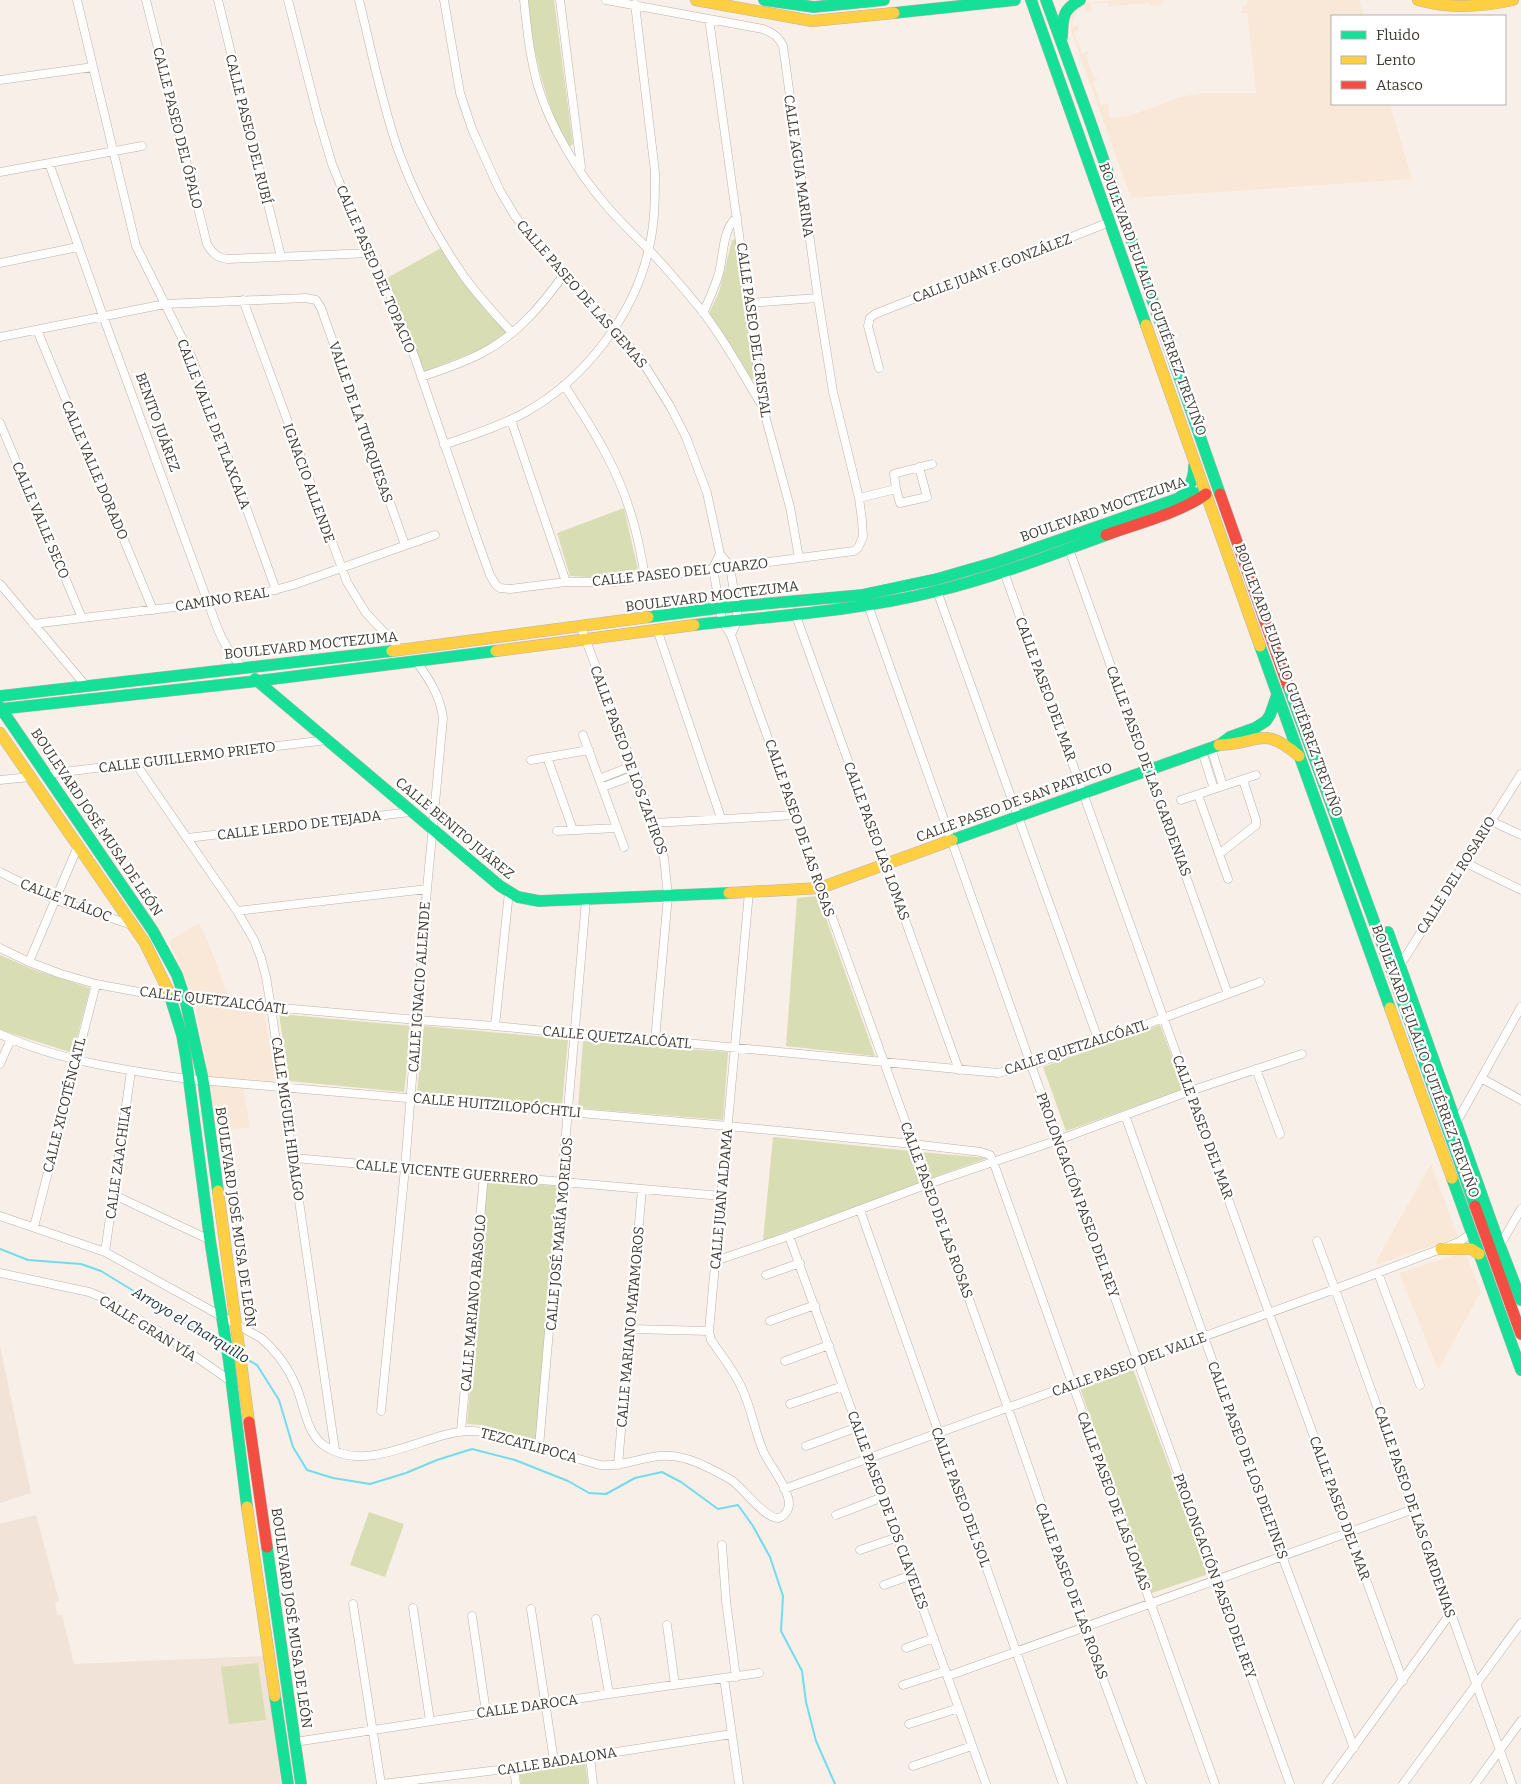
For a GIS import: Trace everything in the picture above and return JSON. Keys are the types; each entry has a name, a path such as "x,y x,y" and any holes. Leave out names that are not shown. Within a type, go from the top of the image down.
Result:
{"main road":[{"path":"696,0 812,21 1015,0"},
{"path":"764,0 814,7 884,0"},
{"name":"BOULEVARD EULALIO GUTIÉRREZ TREVIÑO","path":"1031,0 1277,695 1521,1370"},
{"name":"BOULEVARD EULALIO GUTIÉRREZ TREVIÑO","path":"1046,0 1091,124 1233,535 1379,935 1474,1204 1496,1250 1518,1281 1521,1300"},
{"path":"1062,45 1064,13 1072,4 1080,0"},
{"path":"1418,0 1452,8 1471,8 1513,0"},
{"path":"1080,140 1091,124"},
{"path":"1206,457 1209,483 1206,494 1216,502 1228,529 1233,535"},
{"path":"1179,498 1194,479 1194,458"},
{"name":"BOULEVARD MOCTEZUMA","path":"0,696 401,650 736,606 862,595 937,579 996,562 1194,493 1206,494"},
{"name":"BOULEVARD MOCTEZUMA","path":"1,708 257,681 586,640 657,629 868,605 938,591 1004,572 1182,508 1197,501 1206,494"},
{"name":"BENITO JUÁREZ","path":"242,667 257,681"},
{"name":"CALLE BENITO JUÁREZ","path":"257,681 411,812 510,892 527,900 586,900 820,888"},
{"name":"CALLE PASEO DE SAN PATRICIO","path":"820,888 1083,792 1211,748 1230,737 1255,728 1266,721 1277,695"},
{"name":"BOULEVARD JOSÉ MUSA DE LEÓN","path":"1,708 154,932 177,975 185,999 202,1080 301,1784"},
{"name":"BOULEVARD JOSÉ MUSA DE LEÓN","path":"0,733 134,925 154,960 171,998 182,1035 288,1784"},
{"name":"CALLE PASEO DE SAN PATRICIO","path":"1211,748 1232,746 1257,737 1270,737 1282,742 1300,758"},
{"name":"BOULEVARD EULALIO GUTIÉRREZ TREVIÑO","path":"1379,935 1388,932 1457,1122 1521,1334"},
{"path":"1472,1233 1476,1224 1474,1204"},
{"path":"1441,1249 1470,1249 1479,1254"}],"street":[{"name":"CALLE VALLE DE TLAXCALA","path":"77,0 136,246 192,358 276,590"},
{"name":"CALLE PASEO DEL ÓPALO","path":"146,0 207,244 218,257 228,259 281,257"},
{"name":"CALLE PASEO DEL RUBÍ","path":"218,0 281,257"},
{"name":"CALLE PASEO DEL TOPACIO","path":"288,0 332,164 343,194 390,295 421,377 490,574 500,588"},
{"path":"359,0 388,120 417,194 435,229 463,274 479,296 512,333"},
{"path":"524,0 532,62 538,88 552,120 581,172 604,203 649,250 703,313 763,408"},
{"path":"560,0 581,172"},
{"path":"606,0 709,19"},
{"name":"CALLE PASEO DE LAS GEMAS","path":"446,1 454,64 460,93 472,129 499,189 515,216 533,239 615,328 653,377 686,438 707,492 720,554 730,566"},
{"path":"444,445 511,420 564,386 598,350 615,328 640,277 649,250 656,200 655,172 635,4"},
{"name":"CALLE AGUA MARINA","path":"709,19 763,29 777,36 782,46 818,298 838,418 859,498 863,536 858,548"},
{"name":"CALLE PASEO DEL CRISTAL","path":"709,19 763,408 790,506 799,558"},
{"path":"0,80 93,67"},
{"path":"0,172 142,146"},
{"name":"BENITO JUÁREZ","path":"49,163 102,316 208,603 223,642 230,654 242,667"},
{"name":"CALLE PASEO DEL CRISTAL","path":"703,313 714,290 729,227 737,217"},
{"name":"CALLE JUAN F. GONZÁLEZ","path":"879,368 868,326 870,318 875,314 1110,222"},
{"path":"0,263 78,247"},
{"path":"281,257 370,253"},
{"path":"421,377 484,352 512,333 540,307 565,273"},
{"name":"VALLE DE LA TURQUESAS","path":"242,300 306,298 316,300 321,308 405,545"},
{"path":"749,302 818,298"},
{"path":"0,338 165,304 242,300"},
{"name":"IGNACIO ALLENDE","path":"242,300 341,568 359,604 401,650"},
{"name":"CALLE VALLE DORADO","path":"37,330 153,610"},
{"path":"564,386 590,424 618,479 635,525 645,577"},
{"path":"511,420 566,582"},
{"name":"CALLE VALLE SECO","path":"0,423 82,618"},
{"path":"920,467 927,497 902,504 899,502 896,489 895,473 932,464"},
{"path":"859,498 896,489"},
{"name":"CAMINO REAL","path":"33,624 208,603 276,590 435,535"},
{"name":"CALLE PASEO DEL CUARZO","path":"500,588 510,589 566,582 614,582 713,568 848,553 858,548"},
{"name":"CALLE PASEO DE LAS GARDENIAS","path":"1069,549 1228,994"},
{"path":"719,608 713,568 720,554"},
{"path":"730,566 738,619 731,635"},
{"name":"CALLE PASEO DEL MAR","path":"1004,572 1269,1313 1403,1681"},
{"path":"0,584 86,686"},
{"path":"938,591 1099,1042"},
{"name":"PROLONGACIÓN PASEO DEL REY","path":"868,605 1031,1065 1290,1784"},
{"name":"CALLE PASEO DE LAS ROSAS","path":"719,608 722,621 731,635 820,888 1008,1408 1084,1627 1142,1784"},
{"name":"CALLE PASEO LAS LOMAS","path":"794,613 959,1070"},
{"name":"CALLE PASEO DE LOS ZAFIROS","path":"581,627 654,823 664,858 668,896 655,1040"},
{"path":"657,629 721,818"},
{"name":"CALLE IGNACIO ALLENDE","path":"381,1411 405,1168 427,889 443,718 442,706 437,692 416,661"},
{"path":"584,735 624,847"},
{"name":"CALLE GUILLERMO PRIETO","path":"47,774 327,740"},
{"path":"1211,748 1223,786"},
{"path":"1211,748 1214,789"},
{"path":"530,760 589,750"},
{"path":"547,757 573,830"},
{"name":"CALLE MIGUEL HIDALGO","path":"136,764 237,911 254,940 261,958 272,1007 335,1450"},
{"path":"599,779 632,766"},
{"path":"602,787 635,775"},
{"path":"1181,800 1256,775"},
{"name":"CALLE DEL ROSARIO","path":"1392,976 1521,775"},
{"path":"0,780 30,777"},
{"path":"1219,854 1256,825 1243,780"},
{"path":"1198,794 1228,879"},
{"name":"CALLE LERDO DE TEJADA","path":"187,838 411,812"},
{"path":"654,823 795,815"},
{"path":"1491,821 1521,835"},
{"path":"557,831 617,828"},
{"path":"29,962 78,846"},
{"path":"1464,862 1521,890"},
{"name":"CALLE TLÁLOC","path":"0,872 56,900 94,914 134,925"},
{"path":"237,911 427,889"},
{"path":"495,1026 510,892"},
{"name":"CALLE JUAN ALDAMA","path":"709,1331 749,892"},
{"name":"CALLE JOSÉ MARÍA MORELOS","path":"539,1448 586,900"},
{"name":"CALLE QUETZALCÓATL","path":"0,948 29,962 61,974 96,984 171,998 998,1072 1008,1072 1099,1042 1260,982"},
{"name":"CALLE XICOTÉNCATL","path":"34,1227 96,984"},
{"path":"1449,1135 1521,1007"},
{"name":"CALLE HUITZILOPÓCHTLI","path":"0,1034 76,1059 131,1071 188,1079 913,1144 981,1152 990,1155 994,1161"},
{"path":"0,1064 11,1039"},
{"path":"715,1261 790,1236 928,1184 1058,1140 1190,1091 1302,1054"},
{"path":"1256,1069 1280,1134"},
{"name":"CALLE ZAACHILA","path":"105,1252 131,1071"},
{"path":"1481,1078 1521,1100"},
{"name":"CALLE PASEO DE LOS DELFINES","path":"1125,1115 1282,1556 1354,1748"},
{"name":"CALLE VICENTE GUERRERO","path":"294,1158 720,1196"},
{"name":"CALLE PASEO DE LAS LOMAS","path":"994,1161 1215,1784"},
{"name":"CALLE MARIANO ABASOLO","path":"461,1431 484,1175"},
{"name":"CALLE MARIANO MATAMOROS","path":"618,1466 642,1189"},
{"path":"112,1194 210,1240"},
{"path":"1496,1250 1521,1209"},
{"name":"CALLE PASEO DEL SOL","path":"860,1210 1063,1784"},
{"name":"TEZCATLIPOCA","path":"0,1216 105,1252 236,1329 261,1338 272,1347 296,1385 315,1436 325,1446 335,1450 352,1455 378,1455 461,1431 477,1431 492,1433 600,1465 618,1466 662,1456 692,1460 725,1476 768,1515 777,1518 781,1517 788,1508 788,1498 784,1488"},
{"name":"CALLE PASEO DEL VALLE","path":"784,1488 1335,1290 1459,1242 1472,1233"},
{"name":"CALLE PASEO DE LOS CLAVELES","path":"790,1236 986,1784"},
{"name":"CALLE PASEO DE LAS GARDENIAS","path":"1317,1241 1512,1784"},
{"path":"766,1275 800,1263"},
{"name":"CALLE GRAN VÍA","path":"0,1273 89,1292 104,1298 171,1340 232,1382"},
{"path":"1378,1273 1420,1385"},
{"path":"770,1321 815,1305"},
{"path":"631,1329 709,1331 711,1340 743,1390 755,1429 765,1453 784,1488"},
{"path":"785,1361 829,1345"},
{"path":"790,1404 843,1386"},
{"path":"806,1446 858,1426"},
{"path":"836,1515 884,1497"},
{"path":"903,1685 947,1674 1016,1652 1414,1509"},
{"path":"860,1550 898,1537"},
{"path":"722,1546 726,1601 736,1677"},
{"path":"884,1585 912,1576"},
{"path":"353,1604 382,1784"},
{"path":"412,1608 430,1721"},
{"path":"531,1609 554,1761"},
{"path":"1327,1784 1450,1614"},
{"path":"472,1616 486,1712"},
{"path":"596,1619 608,1694"},
{"path":"1403,1784 1521,1623"},
{"path":"667,1625 676,1685"},
{"path":"906,1648 934,1638"},
{"name":"CALLE DAROCA","path":"295,1742 486,1712 759,1673"},
{"path":"724,1678 739,1784"},
{"path":"909,1724 959,1708"},
{"path":"1475,1784 1521,1721"},
{"name":"CALLE BADALONA","path":"382,1784 514,1768 732,1734"},
{"path":"913,1766 972,1746"},
{"path":"590,1756 594,1784"},
{"path":"514,1768 516,1784"}],"shaded area":[{"path":"1113,0 1163,0 1163,4 1150,6 1149,3 1111,6 1109,9 1108,3 1091,4 1092,11 1088,12 1084,6 1078,10 1074,17 1072,26 1078,25 1079,30 1074,32 1082,53 1088,51 1089,53 1086,55 1094,78 1098,80 1093,82 1101,105 1108,104 1109,118 1129,116 1181,97 1201,93 1256,93 1247,13 1241,13 1242,7 1247,5 1247,0 1359,0 1364,15 1331,15 1331,105 1390,105 1412,179 1131,198 1072,34 1070,22 1072,12 1086,3"},
{"path":"199,923 228,995 261,999 279,1091 243,1088 250,1127 216,1132 208,1073 195,1006 184,974 169,941"},
{"path":"1431,1164 1458,1237 1376,1265 1377,1259"},
{"path":"1465,1252 1481,1292 1438,1370 1399,1273"},
{"path":"0,1346 31,1493 0,1503"},
{"path":"36,1515 59,1600 55,1602 57,1615 62,1615 74,1664 264,1656 281,1784 0,1784 0,1524"}],"green space":[{"path":"527,0 554,0 573,144 569,147 546,94 536,57"},
{"path":"736,239 755,379 750,380 709,313 719,292 732,240"},
{"path":"441,248 472,293 505,330 505,333 482,349 423,372 387,278"},
{"path":"624,508 638,570 636,573 606,578 570,576 557,533"},
{"path":"818,896 875,1056 786,1046 797,898"},
{"path":"0,955 32,969 90,988 73,1053 0,1030"},
{"path":"279,1014 412,1026 404,1092 289,1081"},
{"path":"1160,1025 1184,1089 1066,1131 1043,1067"},
{"path":"424,1026 568,1039 562,1106 417,1092"},
{"path":"583,1041 728,1052 723,1120 578,1108"},
{"path":"773,1137 911,1151 922,1183 763,1240"},
{"path":"920,1152 988,1158 931,1178"},
{"path":"487,1181 557,1186 536,1440 482,1425 467,1424"},
{"path":"1133,1369 1209,1574 1152,1593 1080,1388"},
{"path":"369,1512 404,1524 385,1577 350,1565"},
{"path":"258,1663 266,1720 229,1724 221,1667"},
{"path":"585,1761 588,1784 521,1784 519,1771"}],"waterway":[{"name":"Arroyo el Charquillo","path":"0,1249 28,1260 81,1264 101,1271 222,1345"},
{"name":"Arroyo el Charquillo","path":"246,1359 257,1365 279,1400 293,1447 307,1470 333,1478 370,1484 472,1449 515,1460 568,1481 589,1493 606,1494 635,1478 662,1472 681,1482 718,1509 738,1505 753,1526 770,1557 783,1596 781,1631 802,1671 806,1702 816,1741 835,1784"}],"traffic: fast":[{"path":"764,0 814,7 884,0"},
{"path":"894,13 1015,0"},
{"path":"1031,0 1146,325"},
{"path":"1046,0 1220,494"},
{"path":"1062,37 1065,15 1070,7 1080,0"},
{"path":"1179,498 1190,484 1194,466"},
{"path":"648,617 719,608 862,595 937,579 996,562 1194,493 1206,494"},
{"path":"694,625 816,612 907,598 980,579 1106,535"},
{"path":"1260,646 1390,1008"},
{"path":"0,696 392,651"},
{"path":"0,709 257,681 496,651"},
{"path":"255,679 500,886 518,897 539,901 729,893"},
{"path":"1288,686 1475,1206"},
{"path":"952,840 1219,745 1230,737 1255,728 1266,721 1277,695"},
{"path":"0,707 153,931 177,975 185,999 203,1080 218,1191"},
{"path":"1379,935 1388,932 1521,1300"},
{"path":"168,990 182,1035 186,1058 210,1240 229,1362 247,1507"},
{"path":"1452,1178 1521,1370"},
{"path":"267,1547 301,1784"},
{"path":"275,1696 288,1784"}],"traffic: slow":[{"path":"696,0 812,21 894,13"},
{"path":"1418,0 1453,6 1489,4 1513,0"},
{"path":"1146,325 1260,646"},
{"path":"392,651 648,617"},
{"path":"496,651 694,625"},
{"path":"0,733 145,943 168,990"},
{"path":"1219,745 1268,738 1287,746 1299,756"},
{"path":"729,893 820,888 952,840"},
{"path":"1390,1008 1452,1178"},
{"path":"218,1191 249,1422"},
{"path":"1441,1249 1471,1249 1479,1254"},
{"path":"247,1507 275,1696"}],"traffic: jam":[{"path":"1106,535 1172,512 1206,494"},
{"path":"1220,494 1288,686"},
{"path":"1475,1206 1521,1334"},
{"path":"249,1422 267,1547"}]}
